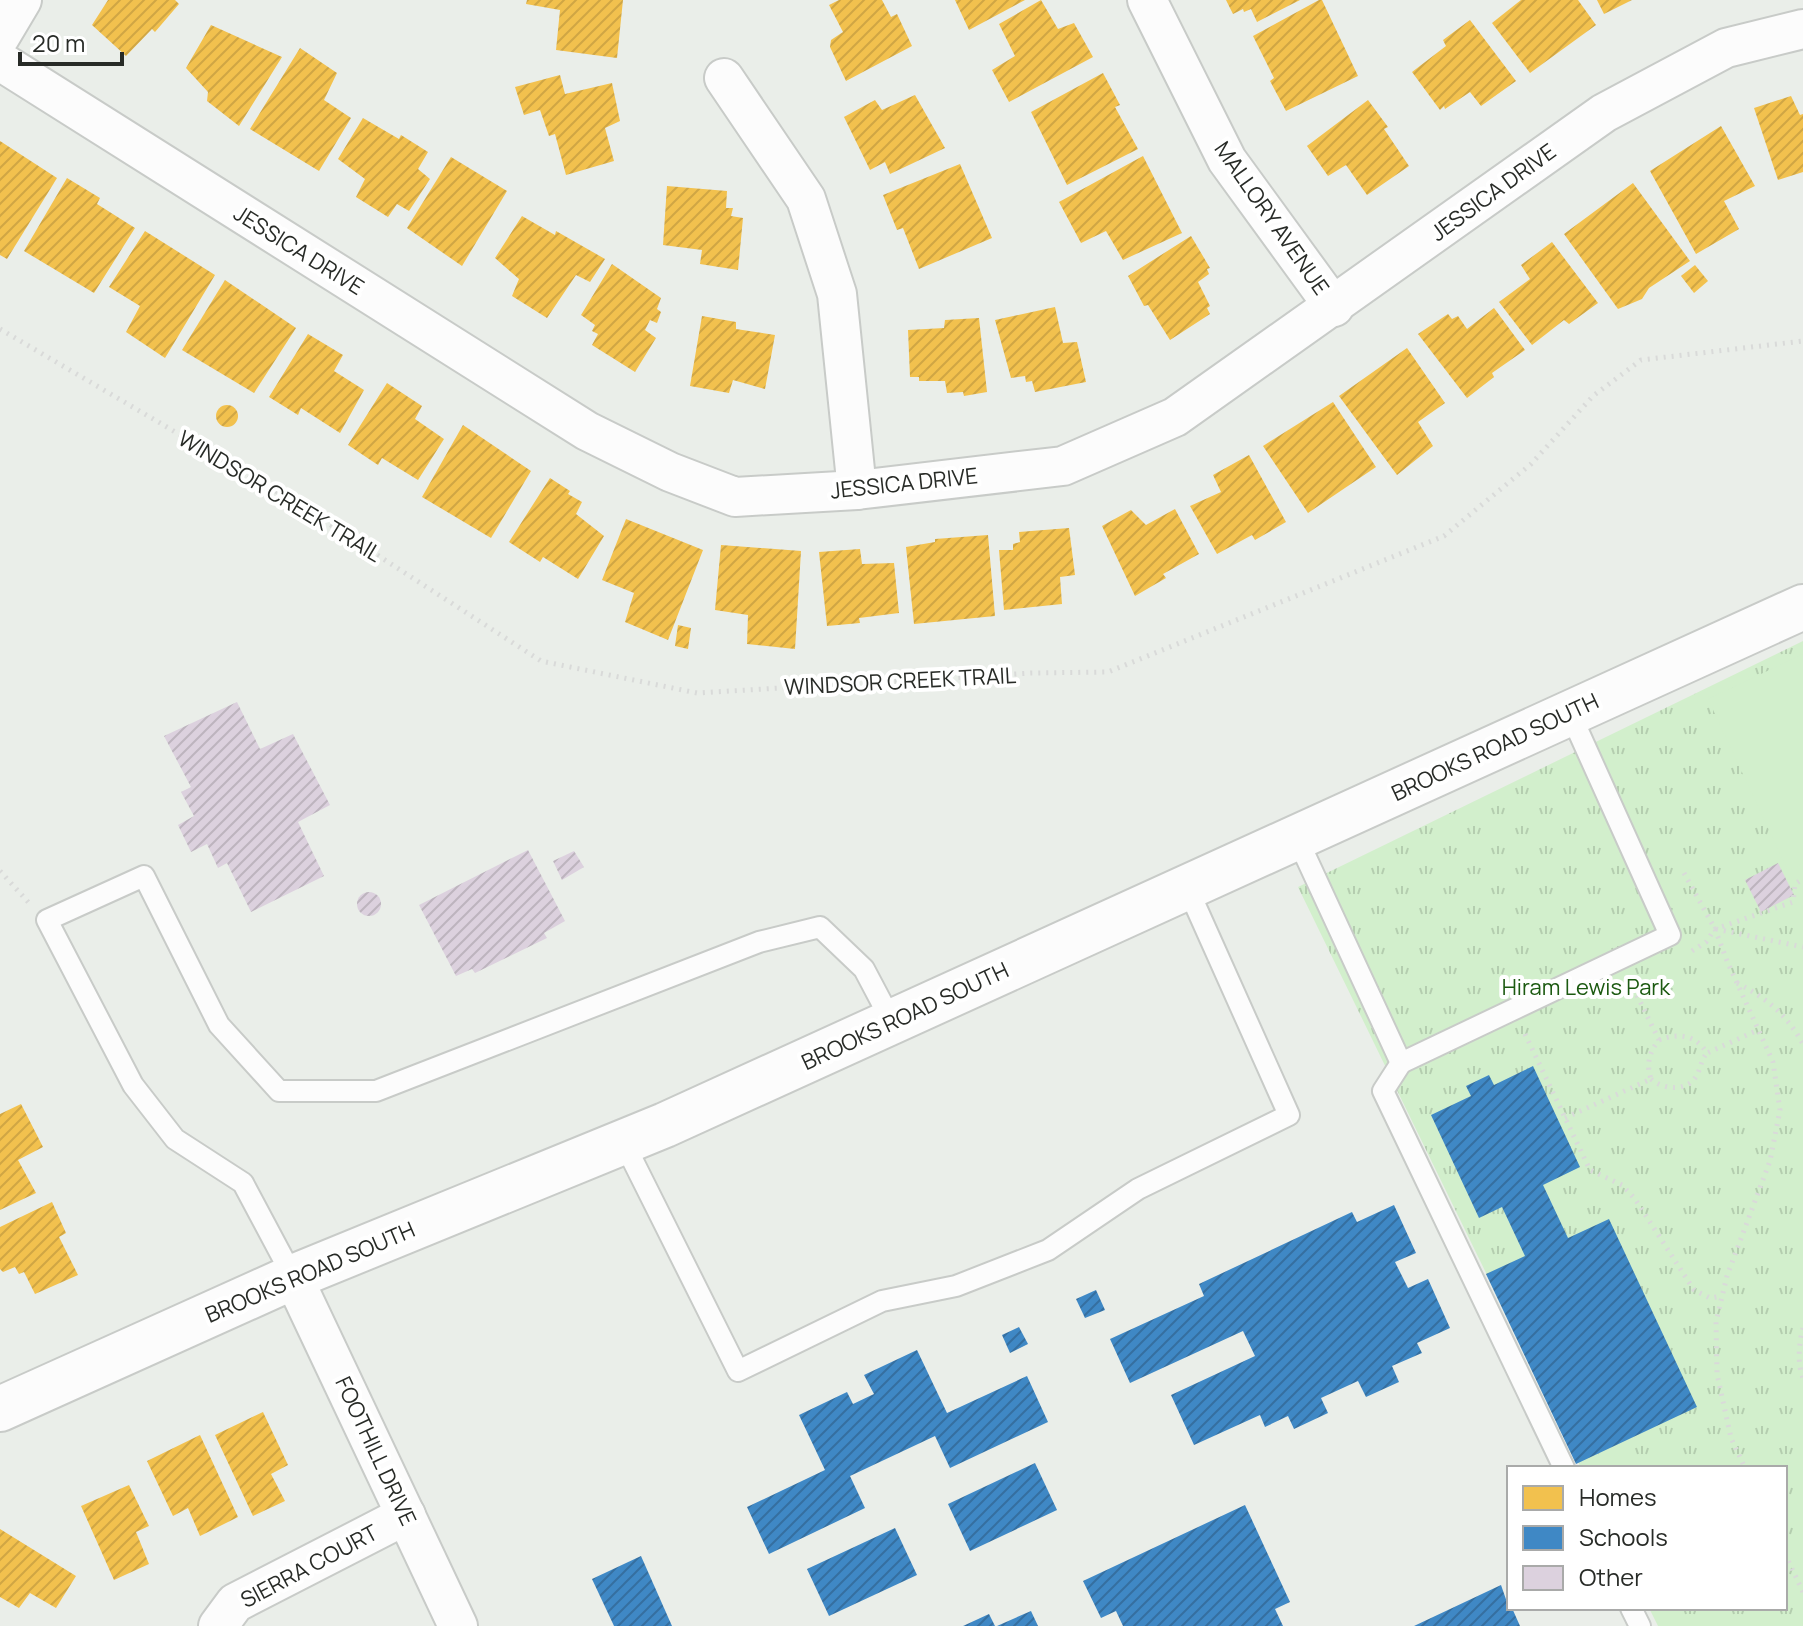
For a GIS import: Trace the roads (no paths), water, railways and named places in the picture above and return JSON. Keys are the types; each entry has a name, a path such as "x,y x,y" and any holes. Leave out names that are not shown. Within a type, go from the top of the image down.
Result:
{"street":[{"path":"0,37 22,0"},
{"name":"MALLORY AVENUE","path":"1147,0 1227,160 1334,307"},
{"name":"JESSICA DRIVE","path":"0,61 587,431 656,466 735,497 857,490 1063,466 1175,417 1604,113 1726,48 1803,29"},
{"path":"724,78 806,199 833,280 857,490"},
{"name":"BROOKS ROAD SOUTH","path":"0,1409 293,1277 624,1143 1803,607"},
{"name":"FOOTHILL DRIVE","path":"293,1277 458,1626"},
{"name":"SIERRA COURT","path":"218,1626 235,1603 406,1515"}],"lane":[{"path":"1563,1466 1383,1091 1401,1063 1670,935 1570,713"},
{"path":"1297,838 1401,1063"},
{"path":"293,1277 243,1183 175,1139 133,1085 47,920 144,876 219,1025 279,1091 376,1091 759,942 820,927 864,969 892,1022"},
{"path":"624,1143 738,1371 882,1301 956,1286 1048,1250 1138,1189 1289,1115 1187,887"}],"park label":[{"name":"Hiram Lewis Park","path":"1586,987"}]}
